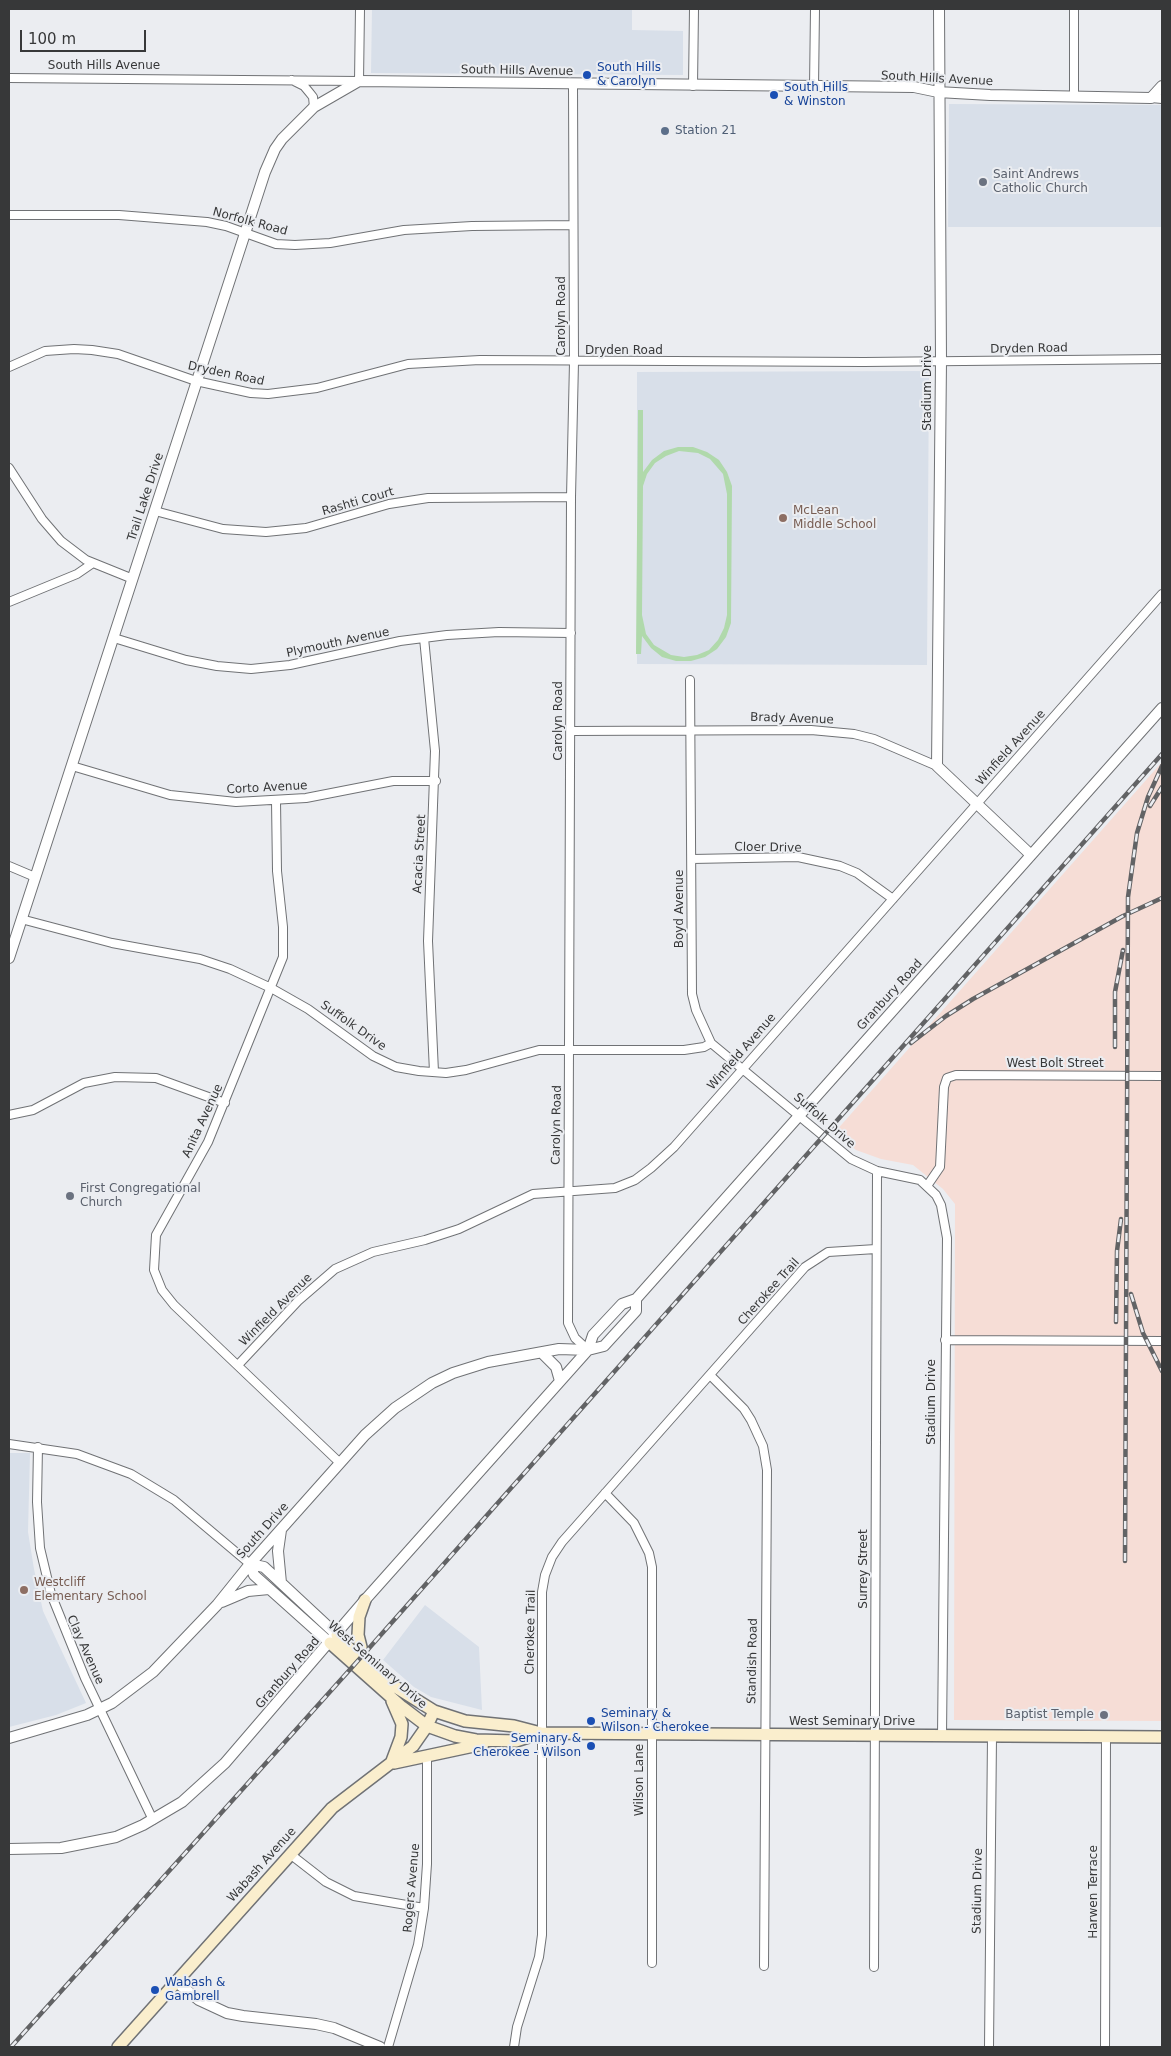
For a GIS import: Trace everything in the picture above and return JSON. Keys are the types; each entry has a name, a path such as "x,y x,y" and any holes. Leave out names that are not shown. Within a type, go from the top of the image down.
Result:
{"main road":[{"path":"365,1600 359,1617 358,1635 365,1664"},
{"name":"West Seminary Drive","path":"333,1639 390,1697 427,1726 455,1736 496,1741 516,1741 541,1733"},
{"name":"West Seminary Drive","path":"333,1639 386,1681 434,1710 466,1721 514,1726 541,1733 1162,1737"},
{"path":"390,1697 402,1724 401,1737 392,1763"},
{"name":"Wabash Avenue","path":"118,2047 175,1981 332,1808 364,1781 392,1763 413,1746 427,1726 434,1710"},
{"path":"392,1763 496,1741"}],"street":[{"path":"359,81 360,9"},
{"path":"693,86 694,9"},
{"path":"814,87 815,9"},
{"name":"Stadium Drive","path":"937,766 941,362 939,9"},
{"path":"1074,9 1074,96"},
{"name":"South Hills Avenue","path":"9,78 290,79 693,86 914,87 938,92 1162,99"},
{"path":"290,79 304,86 313,97 314,107"},
{"name":"Trail Lake Drive","path":"9,958 196,381 275,148 299,120 314,107 359,81"},
{"name":"Carolyn Road","path":"573,84 574,362 571,497 568,1323 575,1338 588,1350"},
{"path":"1151,98 1162,86"},
{"name":"Norfolk Road","path":"9,215 119,216 180,219 226,226 276,244 295,245 330,243 404,230 472,226 573,225"},
{"name":"Dryden Road","path":"9,367 45,351 74,349 118,354 196,381 251,393 287,393 317,388 408,364 480,360 574,362 941,362 1162,359"},
{"path":"9,468 50,528 78,555 93,563 133,578"},
{"name":"Rashti Court","path":"154,511 223,529 266,532 306,528 389,504 428,498 571,497"},
{"path":"9,602 77,574 93,563"},
{"name":"Winfield Avenue","path":"238,1365 298,1301 335,1270 373,1252 425,1240 459,1229 533,1194 615,1188 635,1180 674,1148 1162,594"},
{"name":"Plymouth Avenue","path":"114,638 186,660 217,666 251,669 290,665 424,638 499,632 571,633"},
{"name":"Acacia Street","path":"424,638 434,719 436,781 428,941 434,1072"},
{"name":"Boyd Avenue","path":"690,680 692,994 696,1010 711,1044 743,1068"},
{"name":"Granbury Road","path":"9,1849 61,1848 116,1837 153,1820 182,1802 225,1764 365,1600 588,1350 593,1335 622,1304 636,1299 1162,708"},
{"name":"Brady Avenue","path":"571,731 811,730 854,734 890,745 937,766 1031,855"},
{"name":"Corto Avenue","path":"72,766 170,795 214,801 276,801 306,798 393,781 436,781"},
{"name":"Anita Avenue","path":"276,801 277,871 283,927 283,957 208,1142 156,1235 154,1270 162,1290 174,1305 340,1463"},
{"name":"Cloer Drive","path":"692,859 798,857 840,866 857,873 893,899"},
{"path":"9,866 35,877"},
{"name":"Suffolk Drive","path":"21,919 112,943 200,959 230,969 271,988 308,1009 373,1056 396,1067 434,1072 466,1070 539,1050 684,1050 711,1044"},
{"name":"Suffolk Drive","path":"743,1068 851,1159 877,1171 920,1180 927,1186"},
{"name":"West Bolt Street","path":"927,1186 940,1167 944,1087 947,1078 956,1076 1162,1076"},
{"path":"9,1115 32,1110 84,1083 116,1077 156,1078 225,1103"},
{"name":"Surrey Street","path":"874,1967 877,1171"},
{"name":"Stadium Drive","path":"927,1186 941,1205 947,1238 944,1340 942,1736"},
{"name":"Cherokee Trail","path":"514,2047 517,2027 540,1947 542,1592 545,1575 552,1557 562,1542 711,1376 784,1289 805,1267 820,1255 841,1250 876,1249"},
{"name":"Granbury Road","path":"588,1350 604,1346 636,1311 636,1299"},
{"path":"944,1340 1162,1341"},
{"name":"South Drive","path":"9,1738 54,1727 100,1709 153,1672 217,1605 250,1564 365,1434 395,1408 432,1383 453,1373 488,1362 543,1354 559,1349 588,1350"},
{"path":"543,1354 556,1367 560,1381"},
{"name":"Standish Road","path":"711,1376 744,1409 751,1420 763,1446 767,1470 764,1966"},
{"name":"West Seminary Drive","path":"9,1444 77,1454 131,1474 186,1509 250,1564 264,1567 333,1639"},
{"name":"Clay Avenue","path":"38,1447 37,1502 44,1567 59,1618 153,1820"},
{"name":"Wilson Lane","path":"605,1493 634,1523 649,1553 652,1582 652,1963"},
{"path":"281,1530 278,1552 281,1583"},
{"name":"West Seminary Drive","path":"250,1564 254,1575 269,1589 333,1639"},
{"path":"217,1605 240,1594 269,1589"},
{"name":"Stadium Drive","path":"989,2047 992,1736"},
{"name":"Harwen Terrace","path":"1105,2047 1106,1736"},
{"name":"Rogers Avenue","path":"388,2047 418,1945 424,1908 427,1864 427,1755"},
{"path":"290,1854 326,1882 354,1896 424,1908"},
{"path":"175,1981 199,2000 227,2012 243,2016 316,2024 334,2028 380,2047"}],"shaded area":[{"path":"372,9 632,9 632,30 683,31 683,75 371,73"},
{"path":"949,104 1162,105 1162,227 948,227"},
{"name":"McLean Middle School","path":"929,371 927,665 637,664 637,372"},
{"path":"1162,762 1162,1721 954,1720 955,1204 943,1189 913,1165 881,1159 856,1150 835,1132"},
{"name":"Westcliff Elementary School","path":"9,1453 30,1453 28,1532 43,1611 86,1703 56,1715 9,1727"},
{"path":"425,1605 479,1647 482,1710 431,1697 414,1687 383,1660"}],"green space":[{"path":"638,410 643,410 643,472 652,460 664,451 678,447 693,447 707,452 719,460 727,472 732,486 731,623 726,637 717,649 705,657 691,661 676,661 662,657 651,648 642,636 641,654 636,654","holes":["679,451 698,453 710,459 723,474 727,494 727,615 724,628 718,640 709,650 697,655 684,657 671,655 654,645 646,634 642,615 643,486 647,474 655,463 666,456"]}],"railway":[{"path":"11,2047 363,1655 1162,754"},
{"path":"1125,1561 1128,897 1137,833 1148,797 1162,766"},
{"path":"1150,806 1162,787"},
{"path":"911,1043 946,1016 973,999 1123,916 1162,898"},
{"path":"1115,1047 1115,992 1123,950"},
{"path":"1116,1322 1117,1251 1121,1219"},
{"path":"1131,1294 1143,1333 1162,1371"}],"place":[{"name":"South Hills & Carolyn","path":"587,75"},
{"name":"South Hills & Winston","path":"774,95"},
{"name":"Station 21","path":"665,131"},
{"name":"Saint Andrews Catholic Church","path":"983,182"},
{"name":"McLean Middle School","path":"783,518"},
{"name":"First Congregational Church","path":"70,1196"},
{"name":"Westcliff Elementary School","path":"24,1590"},
{"name":"Baptist Temple","path":"1104,1715"},
{"name":"Seminary & Wilson - Cherokee","path":"591,1721"},
{"name":"Seminary & Cherokee - Wilson","path":"591,1746"},
{"name":"Wabash & Gambrell","path":"155,1990"}]}
